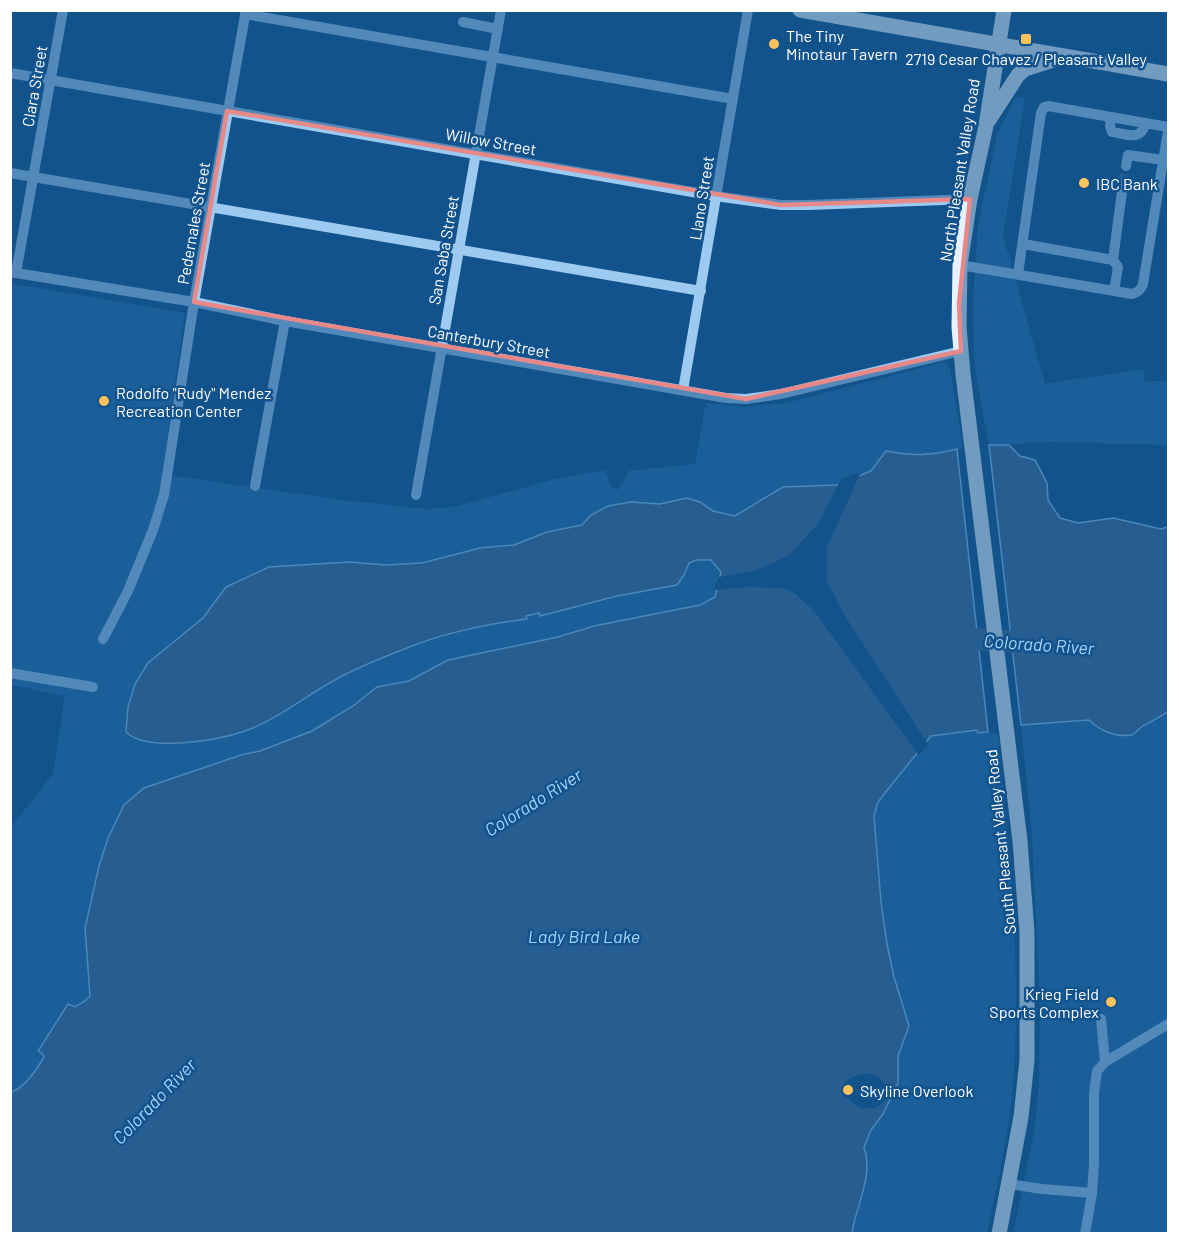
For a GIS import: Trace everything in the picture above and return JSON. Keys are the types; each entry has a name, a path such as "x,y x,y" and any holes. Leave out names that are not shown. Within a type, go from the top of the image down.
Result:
{"main road":[{"path":"800,10 1168,74"},
{"name":"North Pleasant Valley Road","path":"973,447 961,351 960,265 970,199 986,126 1004,10"},
{"path":"986,126 1018,75 1025,69 1066,56"},
{"name":"South Pleasant Valley Road","path":"973,447 1020,841 1027,932 1027,1060 1021,1117 999,1233"}],"street":[{"name":"Clara Street","path":"13,273 63,10"},
{"name":"San Saba Street","path":"416,495 501,10"},
{"name":"Llano Street","path":"683,390 748,10"},
{"path":"245,12 733,99"},
{"name":"Pedernales Street","path":"103,639 128,591 153,530 164,495 194,302 245,12"},
{"path":"463,22 498,29"},
{"name":"Willow Street","path":"10,73 716,196 781,205 970,199"},
{"path":"960,265 1132,294 1142,288 1168,129 1146,123 1044,107 1041,112 1018,274"},
{"path":"1126,166 1128,155 1163,160"},
{"path":"10,173 701,291"},
{"path":"1114,291 1118,267 1113,260 1123,184"},
{"path":"1023,244 1113,260"},
{"name":"Canterbury Street","path":"13,273 194,302 285,321 726,398 762,398 961,351"},
{"path":"255,486 285,321"},
{"path":"10,673 93,687"},
{"path":"1101,1019 1105,1062"},
{"path":"1085,1233 1092,1193 1094,1094 1097,1071 1105,1062 1168,1024"},
{"path":"1009,1184 1092,1193"}],"highlighted area":[{"path":"227,111 781,205 970,199 959,304 961,351 746,399 194,302"}],"shaded area":[{"path":"1016,97 1025,98 1003,236 1045,384 1143,369 1145,381 1168,381 1168,445 1048,442 989,445 976,375 974,350 973,300 978,226 997,135"},
{"path":"10,283 185,313 162,474 341,500 426,509 455,507 555,479 605,470 610,485 617,490 624,482 628,471 695,464 706,403 745,407 786,403 945,362 950,369 963,448 930,456 886,451 871,471 837,485 783,487 735,516 713,511 700,502 687,498 660,504 630,502 591,515 582,525 547,532 514,545 480,548 422,563 386,565 350,562 269,567 226,587 203,618 148,663 135,684 130,737 173,743 221,738 247,730 267,720 343,676 432,640 479,627 526,619 526,616 539,613 541,616 634,593 684,575 689,563 696,560 711,560 721,572 715,597 700,605 594,626 558,637 448,660 409,681 377,687 353,706 312,731 260,751 242,754 144,788 124,805 108,838 99,866 85,928 90,996 75,1007 68,1004 39,1051 42,1052 44,1058 16,1091 11,1092 11,827 53,774 65,696 11,685"},
{"name":"Krieg Field Sports Complex","path":"1168,712 1168,1233 1013,1234 1034,1132 1039,1085 1040,1004 1032,835 1021,725 1089,720 1099,730 1132,735"},
{"path":"978,730 979,733 998,734 1013,909 1016,997 1011,1103 987,1233 842,1234 889,979 874,816 878,802 931,736"}],"water":[{"path":"989,445 1009,445 1020,456 1035,460 1047,483 1048,500 1060,518 1078,523 1113,518 1161,529 1168,527 1168,712 1132,735 1109,733 1089,720 1021,725"},
{"name":"Lady Bird Lake","path":"957,449 988,732 978,733 977,730 931,736 878,802 874,816 887,944 909,1026 898,1056 898,1083 864,1147 867,1158 866,1180 852,1233 11,1233 10,1092 25,1083 38,1067 44,1057 38,1051 68,1004 75,1007 90,996 85,928 99,866 108,838 124,805 144,788 241,755 260,751 312,731 353,706 377,687 409,681 448,660 558,637 594,626 700,605 715,597 721,572 711,560 696,560 689,563 677,585 617,596 540,616 539,613 526,616 527,619 466,630 421,643 348,673 270,720 245,731 184,743 150,742 126,732 128,707 135,684 148,663 203,618 226,587 269,567 350,562 386,565 422,563 480,548 514,545 547,532 582,525 591,515 608,506 631,502 660,504 687,498 700,502 713,511 735,516 783,487 837,485 871,471 886,451 921,455"}],"pier":[{"path":"861,472 827,547 827,581 845,616 928,744 919,756 815,612 796,594 782,588 750,587 714,590 718,577 755,571 789,555 818,524 841,479"},
{"path":"865,1073 878,1076 887,1086 887,1099 876,1108 860,1108 844,1096 842,1088 845,1082"}],"waterway":[{"name":"Colorado River","path":"950,644 978,639 1042,644"}],"tunnel":[{"path":"1123,184 1126,166"}],"place":[{"name":"2719 Cesar Chavez / Pleasant Valley","path":"1026,39"},
{"name":"The Tiny Minotaur Tavern","path":"774,44"},
{"name":"IBC Bank","path":"1084,183"},
{"name":"Rodolfo \"Rudy\" Mendez Recreation Center","path":"104,401"},
{"name":"Krieg Field Sports Complex","path":"1111,1002"},
{"name":"Skyline Overlook","path":"848,1090"}]}
